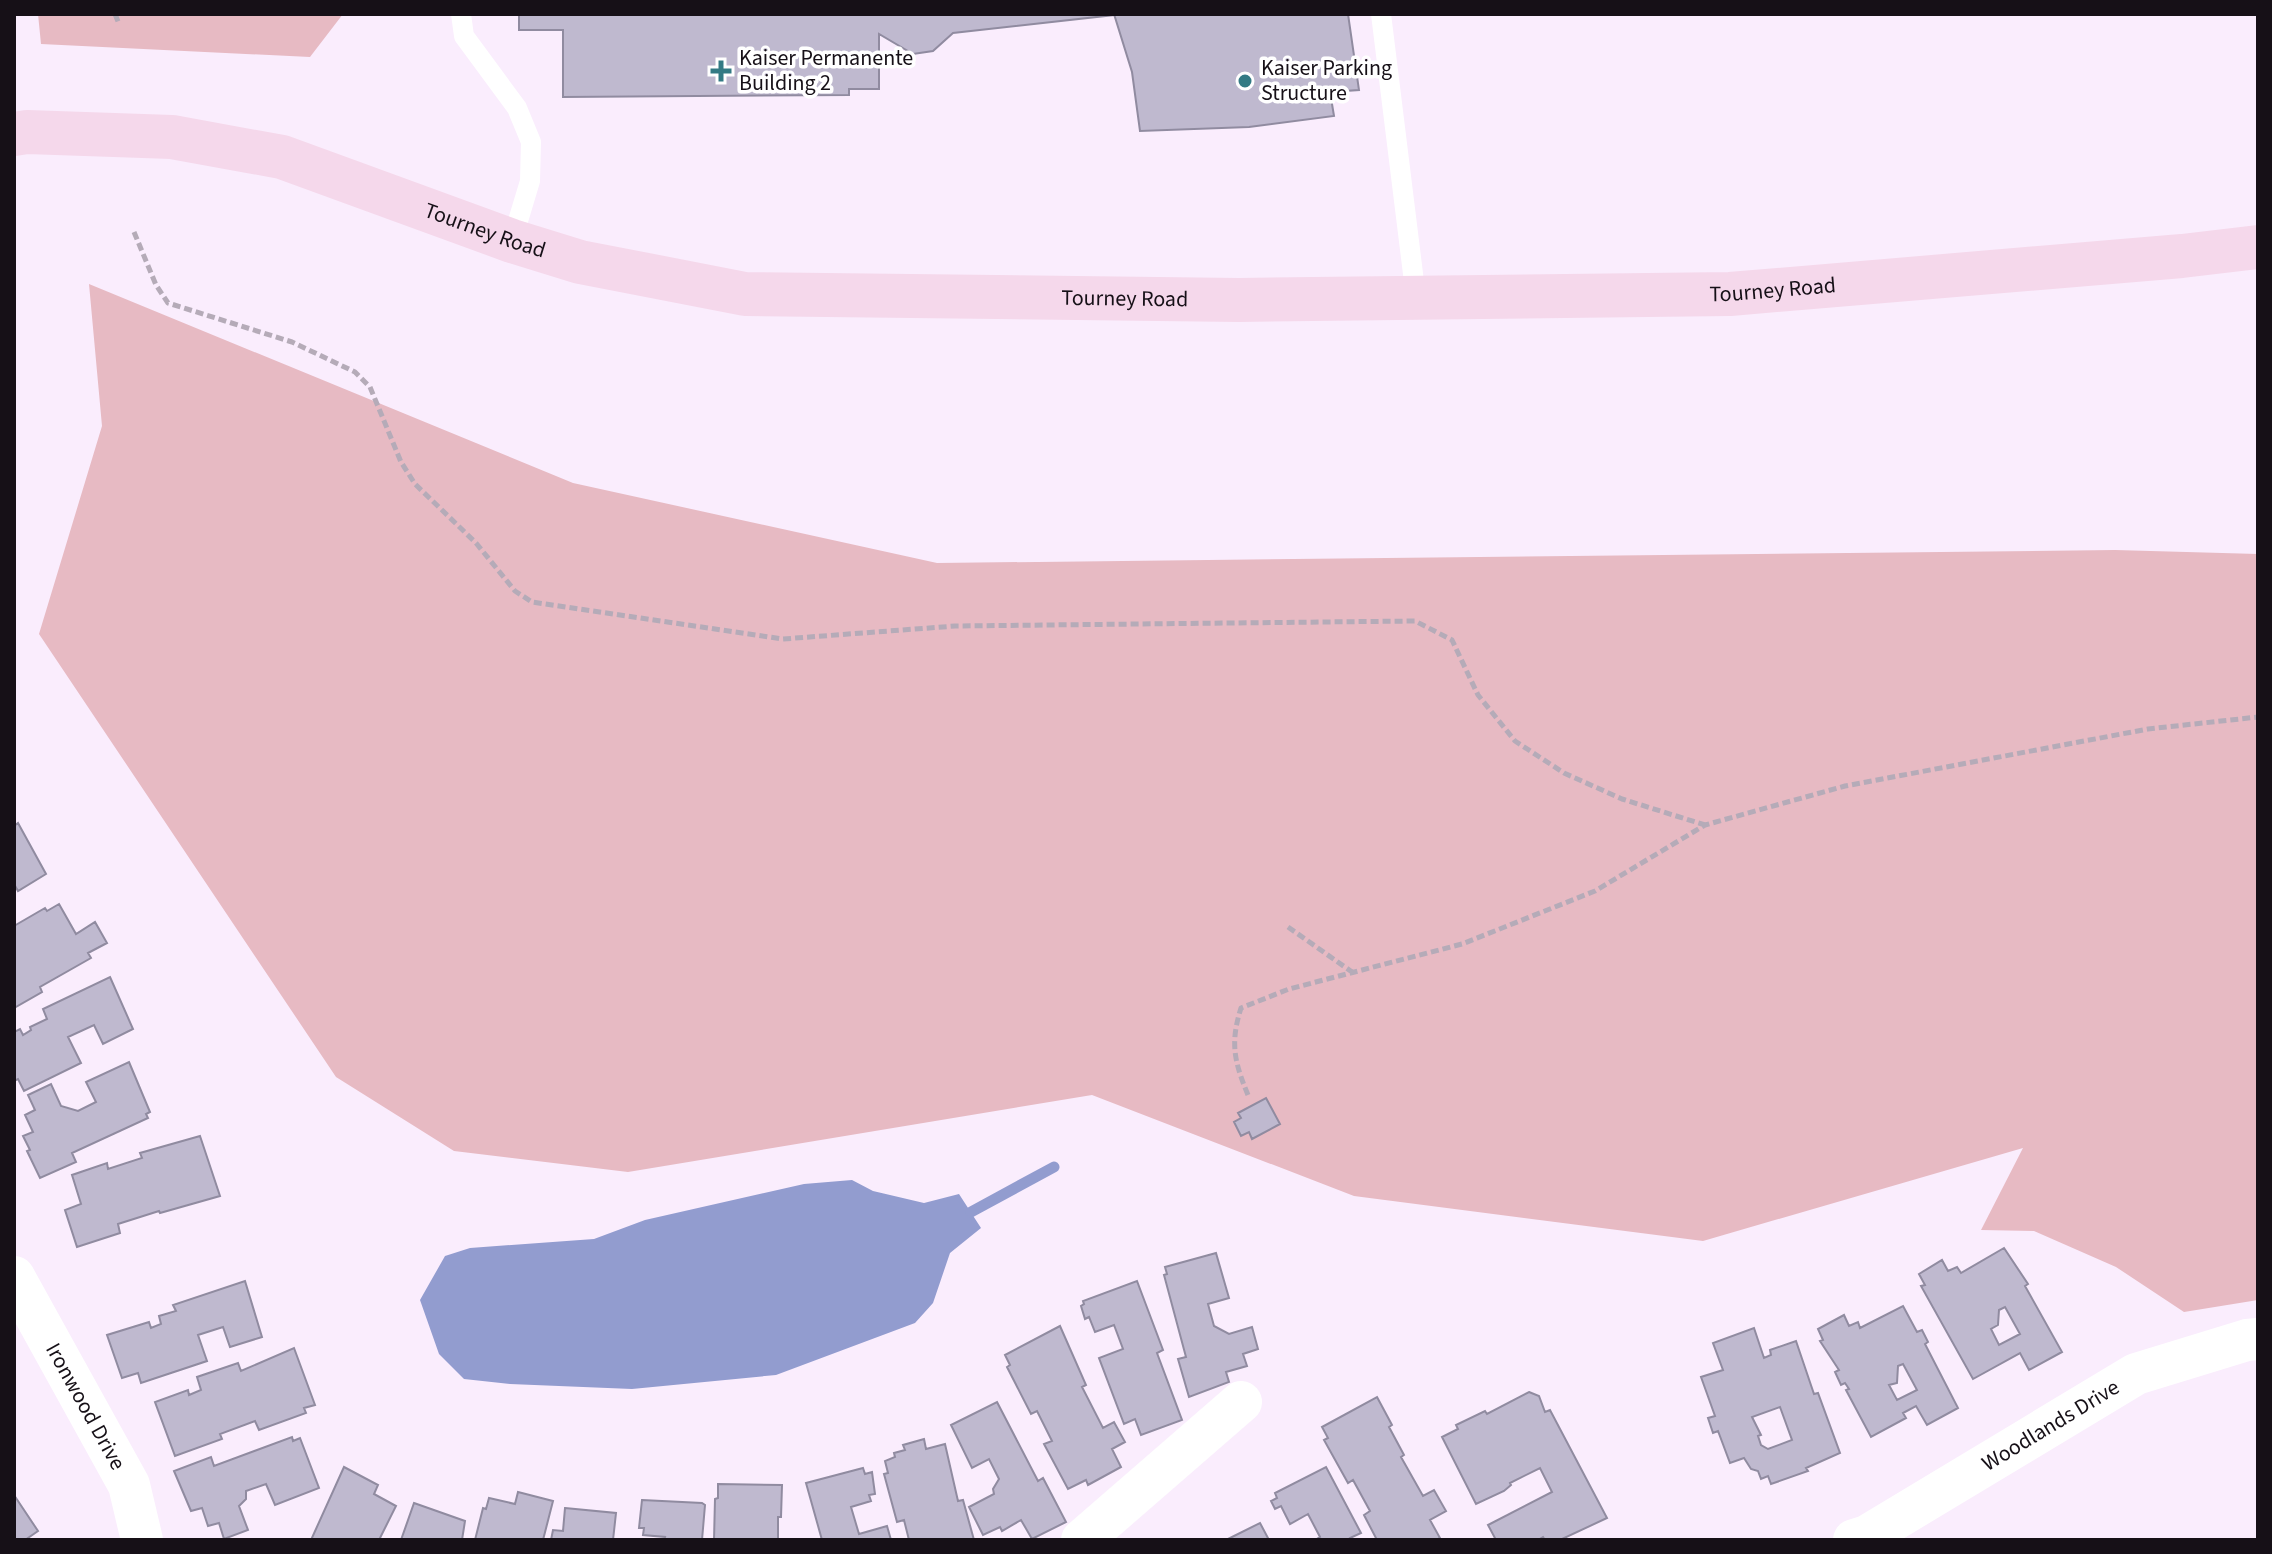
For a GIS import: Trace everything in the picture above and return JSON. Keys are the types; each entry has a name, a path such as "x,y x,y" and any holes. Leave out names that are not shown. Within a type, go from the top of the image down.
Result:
{"street":[{"name":"Tourney Road","path":"14,134 172,137 282,157 512,241 580,262 745,294 1239,300 1730,294 2166,258 2258,247"},
{"name":"Ironwood Drive","path":"14,1277 129,1485 142,1540"},
{"name":"Woodlands Drive","path":"1854,1540 1867,1536 2136,1374 2258,1339"},
{"path":"1082,1540 1241,1402"}],"lane":[{"path":"461,14 464,36 517,108 531,142 530,181 512,241"},
{"path":"1381,14 1416,298"}],"path":[{"path":"115,14 119,24"},
{"path":"134,232 156,285 168,303 292,342 355,372 370,387 401,462 415,484 476,543 515,591 532,602 783,639 955,626 1415,621 1452,640 1478,695 1515,741 1564,773 1622,799 1705,825"},
{"path":"1248,1095 1241,1078 1233,1036 1241,1008 1289,989 1462,944 1595,891 1705,825 1845,786 2148,729 2258,717"},
{"path":"1288,927 1352,972"}],"shaded area":[{"path":"38,14 343,14 310,57 41,44"},
{"path":"89,284 573,483 937,563 2115,550 2258,554 2258,1300 2184,1312 2116,1267 2034,1231 1981,1230 2023,1148 1703,1241 1354,1196 1092,1095 628,1172 454,1151 336,1077 39,634 102,426"}],"water":[{"path":"852,1180 873,1191 924,1203 959,1194 981,1228 950,1253 933,1303 915,1323 776,1375 632,1389 464,1379 439,1354 420,1300 445,1256 470,1248 594,1239 645,1220 804,1184"}],"building":[{"name":"Kaiser Permanente Building 2","path":"519,14 1114,15 953,33 933,51 913,54 879,34 879,89 849,89 849,95 563,97 563,30 519,30"},
{"name":"Kaiser Parking Structure","path":"1114,14 1348,14 1359,90 1330,92 1334,116 1249,127 1140,131 1132,72"},
{"path":"18,823 46,874 18,891 14,884 14,826"},
{"path":"59,904 76,934 95,922 107,943 88,953 91,958 40,987 42,992 14,1008 14,926 45,908 47,911"},
{"path":"110,977 133,1029 103,1044 94,1025 68,1037 81,1063 24,1091 18,1079 14,1081 14,1032 20,1029 23,1035 31,1030 30,1027 47,1019 43,1009"},
{"path":"129,1062 150,1112 146,1114 148,1118 72,1153 76,1162 40,1178 23,1136 33,1132 25,1115 35,1110 28,1095 51,1084 61,1106 78,1111 96,1102 86,1082"},
{"path":"1266,1098 1280,1124 1252,1139 1249,1132 1241,1136 1234,1122 1241,1118 1238,1113"},
{"path":"200,1136 220,1196 118,1224 120,1233 77,1247 65,1210 81,1204 72,1175 107,1163 108,1169 142,1158 140,1153"},
{"path":"2004,1248 2028,1284 2025,1286 2062,1352 2029,1370 2020,1353 1973,1379 1921,1286 1925,1285 1919,1274 1942,1260 1948,1271 1957,1267 1961,1273","holes":["2005,1307 2020,1334 1999,1345 1991,1329 1998,1325 1999,1310"]},
{"path":"1216,1253 1229,1298 1208,1304 1214,1326 1229,1334 1252,1327 1258,1349 1243,1354 1247,1366 1226,1372 1229,1382 1189,1397 1178,1359 1186,1357 1164,1275 1167,1274 1165,1267"},
{"path":"245,1281 262,1337 230,1347 223,1327 198,1335 207,1361 141,1383 138,1373 122,1378 107,1335 149,1322 151,1328 161,1324 159,1316 176,1311 173,1305"},
{"path":"1137,1281 1163,1350 1157,1353 1182,1420 1141,1435 1135,1419 1124,1424 1099,1358 1123,1349 1114,1325 1095,1332 1089,1317 1085,1319 1081,1306 1083,1301"},
{"path":"1903,1306 1917,1332 1922,1330 1928,1342 1925,1344 1958,1408 1927,1425 1916,1406 1903,1413 1906,1418 1871,1437 1846,1390 1849,1389 1845,1383 1841,1385 1835,1372 1839,1370 1820,1341 1823,1340 1818,1329 1844,1315 1849,1326 1858,1322 1860,1328","holes":["1903,1364 1917,1390 1897,1400 1889,1385 1897,1383 1898,1366"]},
{"path":"1060,1326 1086,1385 1082,1387 1103,1428 1114,1422 1125,1442 1112,1449 1121,1467 1088,1485 1086,1480 1068,1489 1044,1444 1052,1441 1037,1411 1031,1414 1007,1367 1010,1365 1005,1355"},
{"path":"1754,1328 1764,1358 1771,1355 1770,1350 1796,1341 1814,1394 1818,1393 1840,1453 1806,1468 1808,1471 1771,1484 1768,1476 1761,1479 1758,1471 1751,1469 1744,1458 1730,1463 1718,1431 1713,1433 1708,1418 1715,1416 1701,1377 1723,1370 1713,1343","holes":["1780,1407 1792,1440 1768,1449 1761,1445 1758,1436 1761,1435 1752,1417"]},
{"path":"294,1348 315,1405 304,1408 306,1413 259,1430 255,1421 220,1434 222,1439 175,1456 155,1402 188,1390 189,1395 201,1390 197,1377 238,1363 241,1371"},
{"path":"1529,1392 1539,1396 1545,1412 1550,1410 1607,1518 1560,1540 1545,1540 1543,1537 1538,1540 1496,1540 1488,1525 1552,1492 1540,1468 1476,1504 1442,1437 1458,1429 1456,1425 1485,1411 1487,1414"},
{"path":"1377,1397 1404,1455 1401,1457 1423,1496 1434,1490 1446,1511 1430,1520 1440,1538 1436,1540 1377,1540 1364,1515 1370,1511 1353,1480 1348,1483 1324,1440 1328,1438 1322,1427"},
{"path":"997,1402 1038,1481 1043,1478 1066,1522 1032,1539 1021,1520 1002,1531 1000,1527 983,1535 969,1507 994,1494 993,1489 999,1479 989,1459 972,1468 951,1425"},
{"path":"292,1437 293,1441 300,1438 319,1488 275,1505 266,1484 246,1491 246,1499 239,1506 248,1530 224,1539 219,1523 208,1526 202,1508 191,1511 174,1471 211,1457 214,1466"},
{"path":"924,1439 926,1449 945,1444 958,1501 963,1500 974,1540 909,1540 904,1520 897,1522 884,1474 888,1473 885,1461 895,1457 894,1453 905,1450 903,1445"},
{"path":"344,1467 378,1485 374,1494 396,1506 379,1540 311,1540"},
{"path":"1326,1467 1361,1533 1351,1540 1315,1540 1320,1537 1308,1514 1290,1524 1281,1506 1275,1509 1271,1501 1277,1498 1275,1493"},
{"path":"863,1468 865,1474 872,1472 875,1494 869,1495 871,1501 851,1507 859,1534 887,1526 891,1540 822,1540 806,1483"},
{"path":"718,1484 782,1485 778,1540 714,1540"},
{"path":"518,1492 553,1501 543,1540 475,1540 483,1508 486,1509 489,1498 515,1504"},
{"path":"14,1495 38,1531 25,1540 14,1540"},
{"path":"642,1500 705,1505 702,1540 664,1540 665,1537 643,1535 644,1528 639,1528"},
{"path":"414,1503 465,1521 462,1540 401,1540"},
{"path":"565,1508 616,1513 613,1540 551,1540 553,1530 563,1531"},
{"path":"1260,1523 1269,1540 1226,1540"}],"waterway":[{"path":"971,1212 1054,1167"}],"place":[{"name":"Kaiser Permanente Building 2","path":"721,71"},
{"name":"Kaiser Parking Structure","path":"1245,81"}]}
